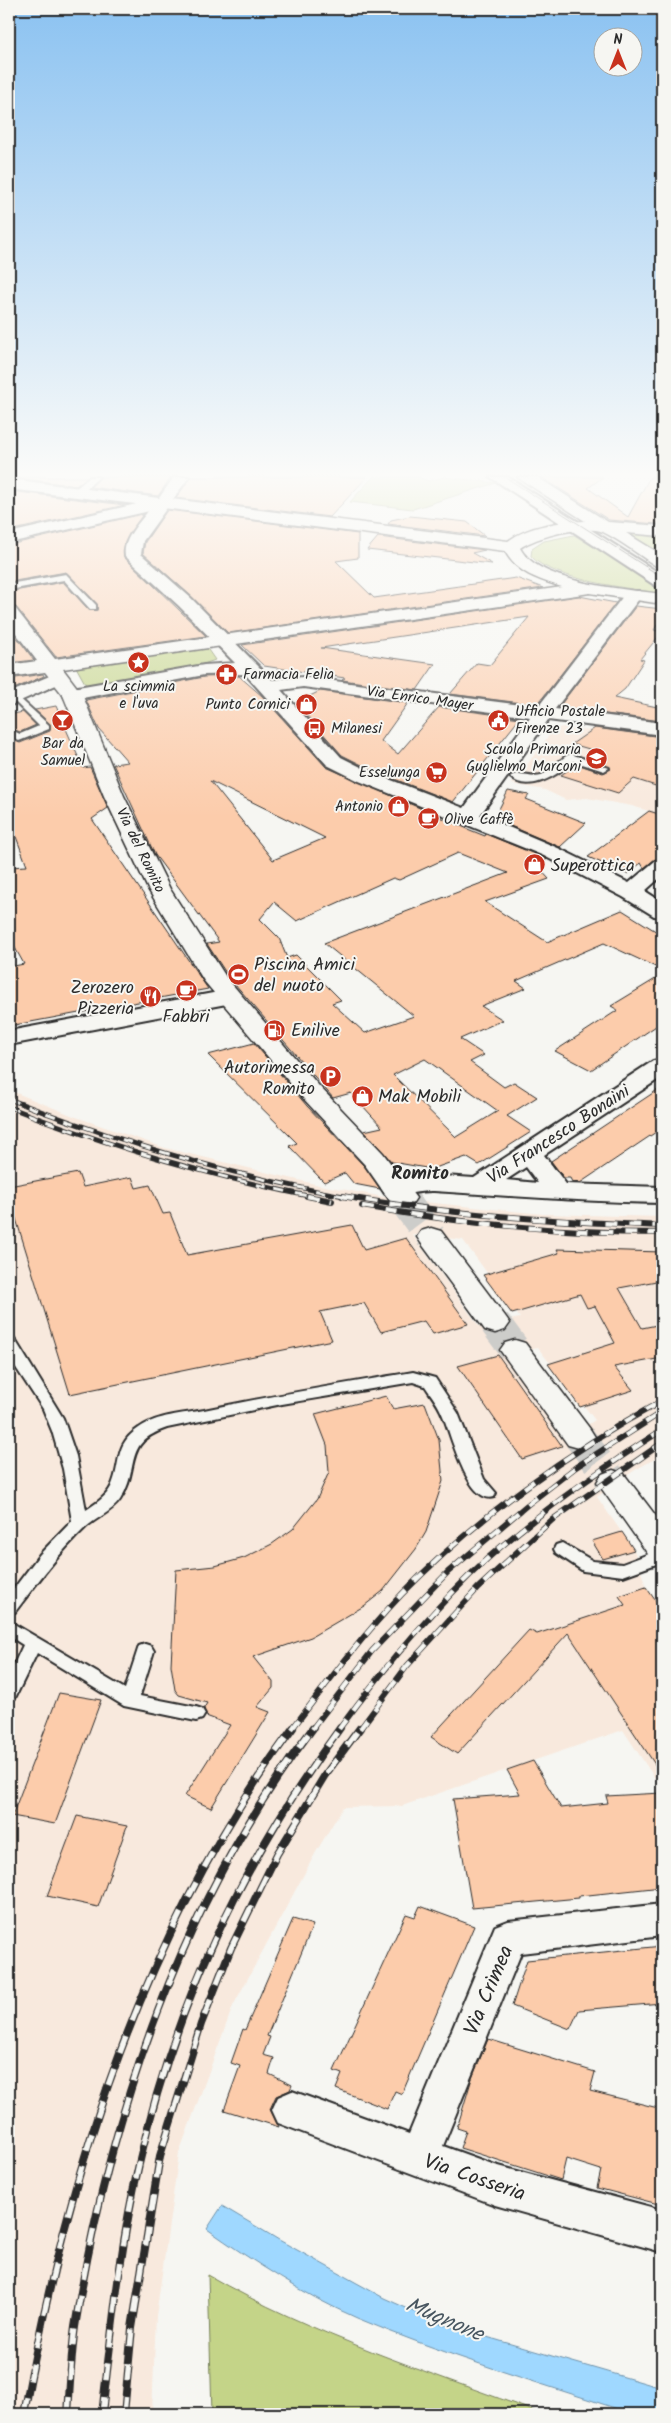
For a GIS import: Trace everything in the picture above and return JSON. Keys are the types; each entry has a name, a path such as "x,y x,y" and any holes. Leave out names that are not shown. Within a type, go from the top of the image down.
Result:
{"street":[{"path":"165,590 214,641 268,686 320,748 338,763 366,777 551,852 631,892 662,912"},
{"path":"9,671 54,671 214,641 575,590"},
{"path":"603,590 662,599"},
{"path":"466,816 475,809 543,714 633,595"},
{"name":"Via del Romito","path":"9,612 72,694 114,796 159,889 216,981 310,1091 374,1159 398,1193"},
{"path":"204,670 220,662 222,658 214,641"},
{"path":"72,694 204,670 247,668"},
{"path":"12,699 54,671"},
{"name":"Via Enrico Mayer","path":"268,686 303,682 662,729"},
{"path":"631,892 662,865"},
{"path":"9,1038 229,996"},
{"name":"Via Francesco Bonaini","path":"480,1186 662,1066"},
{"path":"529,1154 558,1192"},
{"path":"398,1193 410,1184 430,1183 558,1192 662,1195"},
{"path":"431,1237 495,1323"},
{"path":"515,1350 579,1436"},
{"path":"613,1482 662,1548"},
{"name":"Via Crimea","path":"419,2157 508,1938 662,1920"},
{"name":"Via Cosseria","path":"292,2110 496,2185 662,2231"}],"lane":[{"path":"78,590 93,607"},
{"path":"9,732 19,738 45,727 12,699"},
{"path":"515,777 540,780 552,773 571,757 604,768"},
{"path":"9,1342 14,1356 54,1418 71,1461 80,1523"},
{"path":"9,1607 46,1558 80,1523 113,1497 119,1487 125,1454 130,1444 145,1431 160,1425 240,1407 413,1376 430,1382 450,1413 477,1482 488,1493"},
{"path":"562,1549 589,1567 623,1570 662,1555"},
{"path":"9,1628 130,1701 196,1714"},
{"path":"9,1693 33,1642"},
{"path":"130,1701 146,1651"}],"shaded area":[{"name":"Scuola Primaria Guglielmo Marconi","path":"563,727 662,739 662,815 632,806 587,798 566,800 545,790 512,784 554,729"},
{"path":"9,1090 76,1117 165,1148 319,1185 395,1199 543,1214 662,1217 662,1455 635,1470 597,1497 634,1550 646,1587 662,1610 662,1789 623,1730 402,1806 343,1807 316,1852 233,2006 179,2153 156,2316 152,2414 9,2414","holes":["412,1234 463,1240 520,1318 479,1326","538,1348 595,1420 565,1440 502,1355"]}],"green space":[{"path":"637,590 662,590 662,594"},
{"path":"206,647 215,660 195,667 86,685 75,665"},
{"path":"208,2275 288,2316 330,2334 542,2414 212,2414"}],"water":[{"path":"222,2206 384,2298 442,2324 662,2388 662,2414 638,2414 618,2409 454,2355 337,2309 280,2277 207,2229"}],"building":[{"path":"19,590 70,590 89,610 97,610 97,604 84,590 158,590 206,636 56,657 16,607 9,605 9,592"},
{"path":"184,590 366,590 374,598 430,590 528,590 228,633"},
{"path":"579,596 616,603 537,705 450,694 477,663 490,665 529,617 321,648 435,664 417,690 342,680 345,678 264,666 242,645"},
{"path":"636,606 662,609 662,617 654,630 662,632 640,659 644,660 625,689 614,698 662,708 662,721 558,708"},
{"path":"9,627 34,660 9,663"},
{"path":"43,674 44,676 9,691 9,679"},
{"path":"239,676 262,696 326,767 470,830 485,836 486,834 547,859 538,867 549,879 485,902 547,942 622,910 662,935 662,970 604,943 516,981 526,988 481,1006 503,1020 460,1039 484,1055 470,1062 504,1087 514,1082 537,1097 507,1116 531,1132 479,1165 466,1157 432,1169 392,1162 364,1131 382,1127 351,1093 333,1098 228,976 207,944 219,942 155,855 113,764 128,762 99,729 86,700 204,677","holes":["210,781 325,838 273,860","458,853 508,873 324,943 414,1016 365,1033 332,1003 341,1000 296,955 287,958 279,938 260,919 274,902 297,921 393,878 399,880","425,1059 498,1111 456,1137 393,1075"]},
{"path":"320,691 408,703 381,741 398,754 439,707 520,718 453,802 374,771 342,755 296,703"},
{"path":"56,706 83,768 90,767 108,808 92,819 208,989 9,1026 9,967 24,964 9,937 9,867 27,866 12,826 9,826 9,738 20,743 50,731 50,724 35,710"},
{"path":"23,712 36,725 20,732 9,727 9,715"},
{"name":"Scuola Primaria Guglielmo Marconi","path":"595,728 662,737 662,788 634,779 618,793 561,775 577,764 603,773 611,769 587,758 596,751 572,744"},
{"path":"508,791 529,795 526,799 586,823 560,847 494,819"},
{"path":"649,811 662,815 662,857 654,860 644,868 641,863 627,874 588,857"},
{"path":"662,975 662,1022 591,1070 555,1051 618,1010 611,1006"},
{"path":"254,1043 307,1106 364,1166 380,1189 354,1184 345,1173 324,1182 289,1146 297,1143 208,1055"},
{"path":"662,1087 662,1128 580,1183 572,1182 570,1178 564,1178 551,1161"},
{"path":"78,1173 83,1187 132,1177 136,1188 150,1185 163,1214 170,1213 187,1255 352,1225 364,1250 406,1238 468,1324 433,1334 424,1321 381,1332 364,1303 320,1312 332,1340 70,1394 9,1196 9,1186"},
{"path":"557,1249 662,1252 662,1280 619,1288 642,1328 662,1324 662,1358 614,1367 633,1390 580,1407 548,1364 615,1343 595,1306 587,1308 580,1294 512,1314 483,1275 559,1253"},
{"path":"498,1355 562,1446 522,1459 458,1366"},
{"path":"386,1396 393,1409 425,1403 439,1440 443,1481 426,1532 416,1549 383,1591 364,1606 311,1637 253,1657 273,1682 273,1688 257,1707 270,1712 211,1808 185,1796 230,1725 206,1716 204,1708 207,1703 179,1695 175,1690 171,1665 176,1570 215,1566 244,1558 272,1544 293,1529 317,1499 329,1472 327,1445 315,1414"},
{"path":"622,1532 634,1550 603,1559 592,1541"},
{"path":"646,1587 662,1610 662,1775 568,1633 457,1754 431,1737 529,1630 537,1634 625,1605 619,1596"},
{"path":"59,1693 101,1700 55,1824 12,1816"},
{"path":"533,1761 561,1808 608,1803 606,1796 662,1793 662,1887 579,1896 579,1898 472,1908 453,1799 520,1794 507,1770"},
{"path":"77,1816 127,1826 98,1907 47,1896"},
{"path":"420,1906 474,1926 402,2094 395,2091 387,2109 336,2089 342,2074 334,2071 406,1914 415,1917"},
{"path":"293,1919 313,1925 267,2036 270,2037 263,2055 274,2058 269,2074 292,2085 290,2090 276,2096 270,2109 279,2127 224,2110 240,2066 231,2063 243,2029 245,2030"},
{"path":"662,1946 662,2003 579,2010 570,2029 512,2006 527,1960"},
{"path":"488,2039 595,2072 590,2091 662,2109 662,2205 597,2188 601,2170 566,2159 561,2180 460,2148 466,2131 457,2128 472,2078"}],"tunnel":[{"path":"402,1198 431,1237"},
{"path":"495,1323 515,1350"},
{"path":"579,1437 613,1482"}],"railway":[{"path":"9,1099 92,1130 176,1156 262,1179 349,1197"},
{"path":"9,1107 84,1135 159,1159 236,1180 313,1197"},
{"path":"307,1196 332,1201"},
{"path":"342,1196 462,1213 662,1226"},
{"path":"362,1206 437,1218 512,1226 624,1233 662,1233"},
{"path":"292,1729 345,1660 387,1610 461,1539 492,1513 558,1464 662,1401"},
{"path":"312,1729 372,1651 448,1572 527,1505 576,1467 662,1412"},
{"path":"339,1729 409,1640 467,1577 529,1523 572,1491 662,1430"},
{"path":"360,1729 407,1666 478,1588 552,1520 662,1443"},
{"path":"24,2414 42,2322 64,2232 89,2143 119,2055 154,1969 194,1886 240,1805 293,1728"},
{"path":"68,2414 75,2327 90,2247 108,2168 131,2089 158,2012 189,1937 225,1864 267,1794 313,1728"},
{"path":"102,2414 117,2288 132,2195 154,2104 172,2047 193,1990 243,1882 305,1778 340,1728"},
{"path":"124,2414 132,2328 160,2156 201,2024 231,1948 277,1854 325,1775 360,1728"}],"place":[{"name":"La scimmia e l'uva","path":"139,663"},
{"name":"Farmacia Felia","path":"227,674"},
{"name":"Punto Cornici","path":"306,704"},
{"name":"Bar da Samuel","path":"63,720"},
{"name":"Ufficio Postale Firenze 23","path":"499,720"},
{"name":"Milanesi","path":"315,728"},
{"name":"Scuola Primaria Guglielmo Marconi","path":"597,758"},
{"name":"Esselunga","path":"436,772"},
{"name":"Antonio","path":"399,806"},
{"name":"Olive Caffè","path":"428,819"},
{"name":"Superottica","path":"535,865"},
{"name":"Piscina Amici del nuoto","path":"238,974"},
{"name":"Fabbri","path":"186,991"},
{"name":"Zerozero Pizzeria","path":"150,997"},
{"name":"Enilive","path":"275,1030"},
{"name":"Autorimessa Romito","path":"331,1077"},
{"name":"Mak Mobili","path":"362,1096"}],"district":[{"name":"Romito","path":"420,1172"}],"water label":[{"name":"Mugnone","path":"445,2318"}]}
